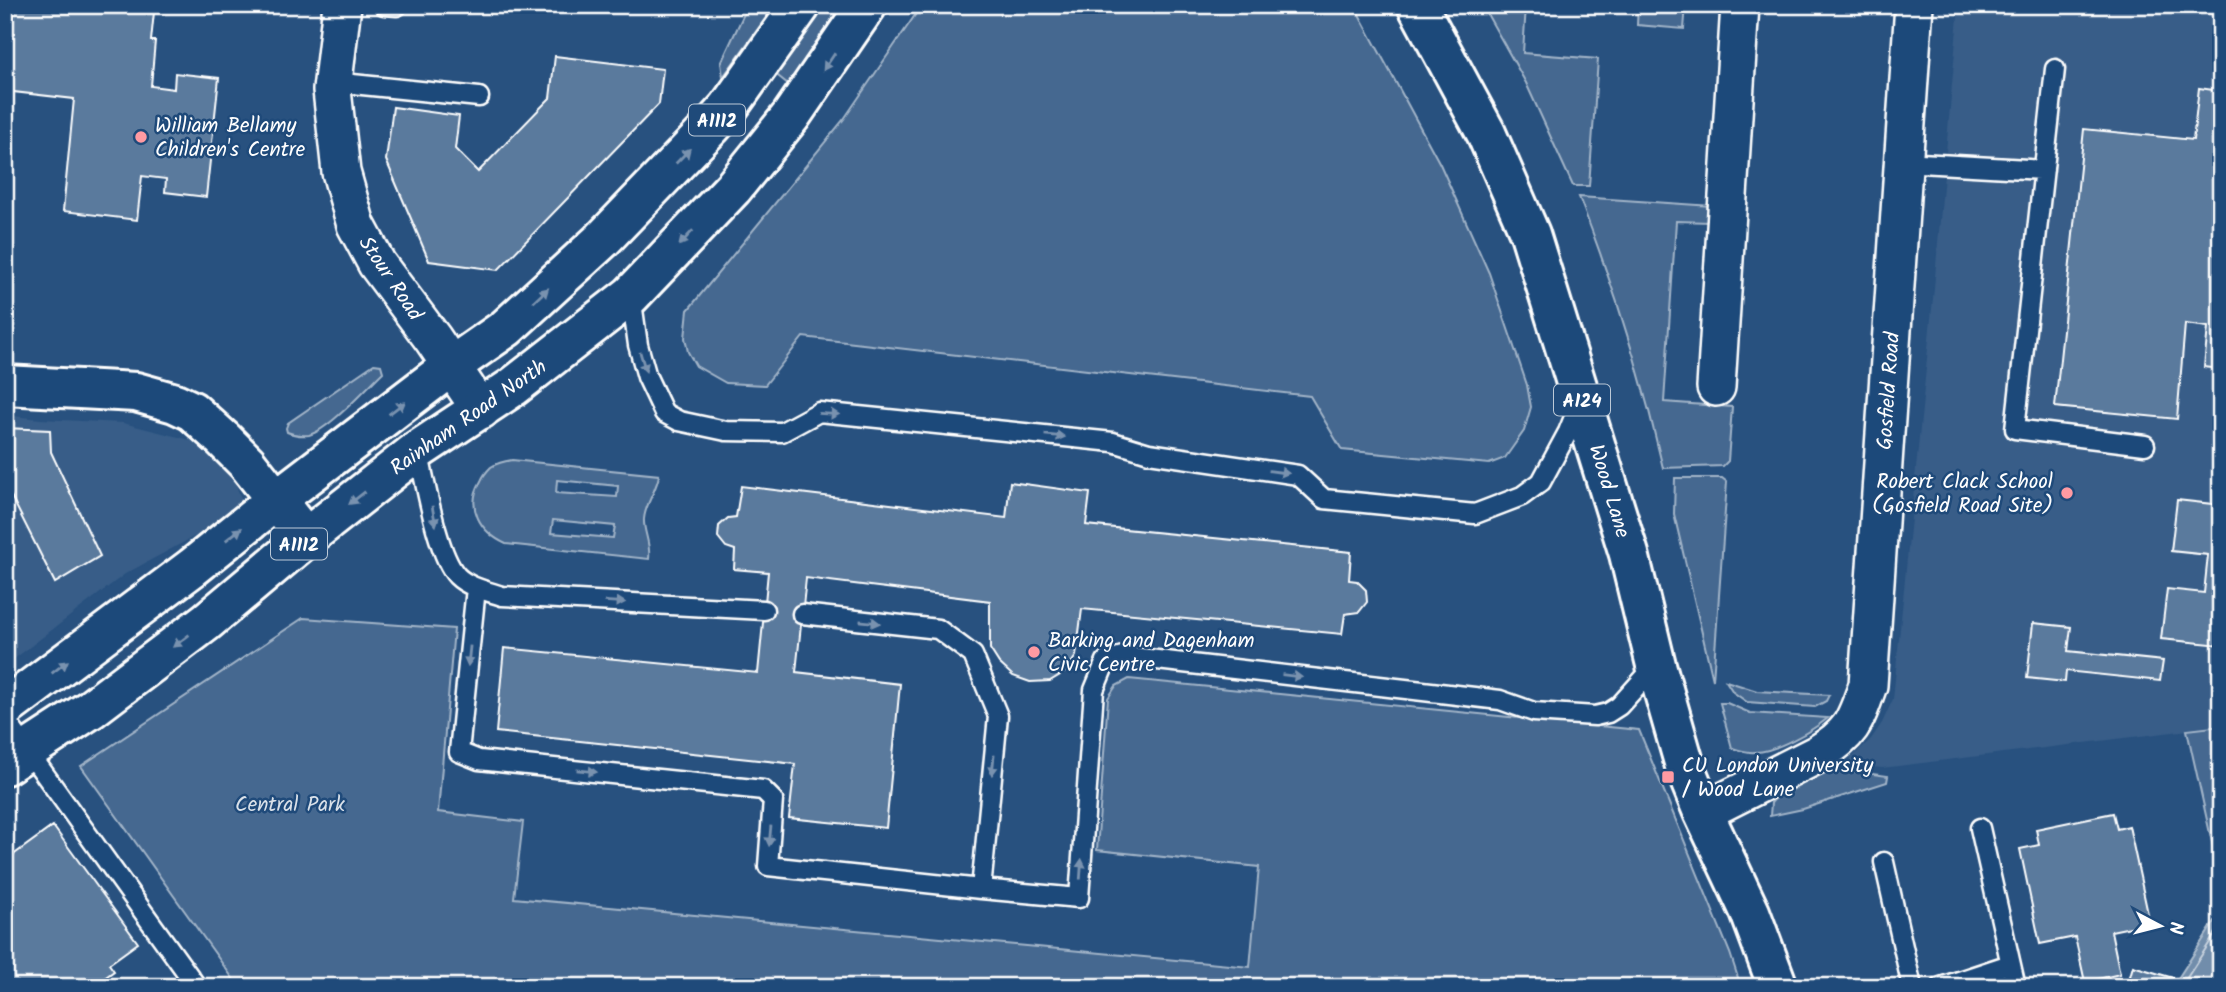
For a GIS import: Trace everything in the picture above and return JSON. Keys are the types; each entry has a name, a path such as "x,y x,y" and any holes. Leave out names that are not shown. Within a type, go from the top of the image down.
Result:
{"main road":[{"name":"A1112","path":"5,708 193,567 450,367 506,328 619,223 728,108 801,5"},
{"name":"Rainham Road North","path":"16,758 91,709 206,622 306,538 418,450 481,410 631,295 742,177 799,106 867,5"},
{"name":"Wood Lane","path":"1418,5 1486,134 1530,234 1629,554 1656,665 1688,773 1749,912 1778,987"},
{"path":"5,385 136,392 175,403 191,411 247,463 306,538"}],"street":[{"name":"Stour Road","path":"342,5 333,82 341,173 356,225 377,264 481,410"},
{"path":"1716,387 1740,5"},
{"name":"Gosfield Road","path":"1703,812 1834,744 1846,734 1858,713 1868,685 1914,5"}],"lane":[{"path":"2055,69 2015,429 2145,445"},
{"path":"333,82 479,97"},
{"path":"1902,162 2044,170"},
{"path":"631,295 638,345 647,377 664,413 679,421 726,431 782,432 819,412 1113,442 1149,453 1298,475 1324,499 1475,514 1522,496 1541,482 1582,399"},
{"path":"418,450 437,535 457,576 476,588 502,596 764,610"},
{"path":"476,588 459,752 479,760 763,790 773,800 768,866 1079,898 1094,690 1106,661 1123,656 1500,700 1534,712 1595,716 1608,713 1619,706 1656,665"},
{"path":"802,614 938,629 973,654 998,716 981,888"},
{"path":"5,719 16,758 197,987"},
{"path":"1980,828 2016,987"},
{"path":"1884,862 1912,987"},
{"path":"1941,987 2010,964"}],"shaded area":[{"name":"Robert Clack School (Gosfield Road Site)","path":"1959,5 2221,5 2221,726 1882,768 1851,765 1847,762 1871,739 1893,699"},
{"path":"5,415 123,423 222,448 245,509 125,574 5,666"}],"green space":[{"path":"748,5 775,5 723,77 721,63"},
{"path":"819,5 844,5 788,84 773,72"},
{"path":"922,5 1354,5 1440,164 1489,273 1527,385 1531,407 1524,431 1505,458 1489,464 1342,450 1310,396 803,337 765,385 726,383 696,366 688,352 685,338 688,310 844,119"},
{"path":"1482,5 1526,5 1523,53 1598,59 1589,186 1573,186 1526,83"},
{"path":"1638,5 1686,5 1684,29 1637,25"},
{"path":"1579,197 1712,206 1711,222 1676,221 1664,402 1732,407 1728,461 1723,466 1663,468 1626,331"},
{"path":"374,364 381,365 383,372 327,425 309,435 287,432 288,423"},
{"path":"512,460 659,475 644,519 649,559 506,544 497,539 482,526 474,500 488,470 496,464","holes":["557,480 618,486 617,497 556,493","553,520 615,526 613,538 551,533"]},
{"path":"1675,478 1722,478 1727,482 1713,680 1674,514"},
{"name":"Central Park","path":"303,618 454,629 438,812 523,822 514,898 1250,967 1259,867 1097,850 1108,698 1116,686 1129,679 1639,730 1730,953 1741,987 239,987 81,766"},
{"path":"1726,681 1757,691 1829,695 1826,701 1815,707 1747,702 1733,692"},
{"path":"1720,703 1727,703 1750,713 1828,718 1783,745 1747,752 1732,748"},
{"path":"2221,726 2221,883 2187,730"},
{"path":"1827,768 1888,776 1887,782 1803,809 1770,816 1771,803 1777,796"}],"water":[{"path":"2221,912 2221,987 2174,987 2175,983"}],"building":[{"name":"William Bellamy Children's Centre","path":"5,5 141,5 141,10 154,12 151,41 155,41 151,86 174,89 175,73 219,78 206,197 165,192 166,179 142,176 137,220 63,211 74,99 5,91"},
{"path":"555,56 663,69 659,104 498,270 429,261 386,160 393,107 459,116 455,149 478,172 550,98"},
{"path":"2199,88 2221,91 2221,369 2204,367 2208,327 2185,324 2177,419 2055,407 2084,129 2193,140"},
{"path":"5,428 50,430 51,452 100,556 55,583 5,484"},
{"name":"Barking and Dagenham Civic Centre","path":"1010,482 1090,493 1086,525 1351,552 1349,580 1357,581 1366,590 1367,602 1359,612 1345,614 1342,634 1082,609 1076,656 1065,672 1050,681 1030,682 1013,676 999,663 990,649 990,601 806,578 796,672 900,684 886,828 789,818 795,764 496,732 504,648 758,673 768,572 734,569 735,550 726,547 718,537 719,526 728,518 736,517 741,486 1006,518"},
{"path":"2177,500 2221,505 2221,645 2161,639 2167,589 2204,593 2208,555 2171,551"},
{"path":"2033,623 2071,627 2068,651 2163,661 2160,681 2066,671 2065,682 2027,678"},
{"path":"2113,813 2117,829 2129,826 2150,923 2111,931 2120,974 2085,982 2075,937 2040,944 2020,849 2039,845 2036,829"},
{"path":"53,826 138,943 109,964 114,971 92,987 5,987 5,861"},
{"path":"2133,966 2173,978 2171,987 2127,987"}],"place":[{"name":"William Bellamy Children's Centre","path":"141,137"},
{"name":"Robert Clack School (Gosfield Road Site)","path":"2067,493"},
{"name":"Barking and Dagenham Civic Centre","path":"1034,652"},
{"name":"CU London University / Wood Lane","path":"1668,777"}]}
